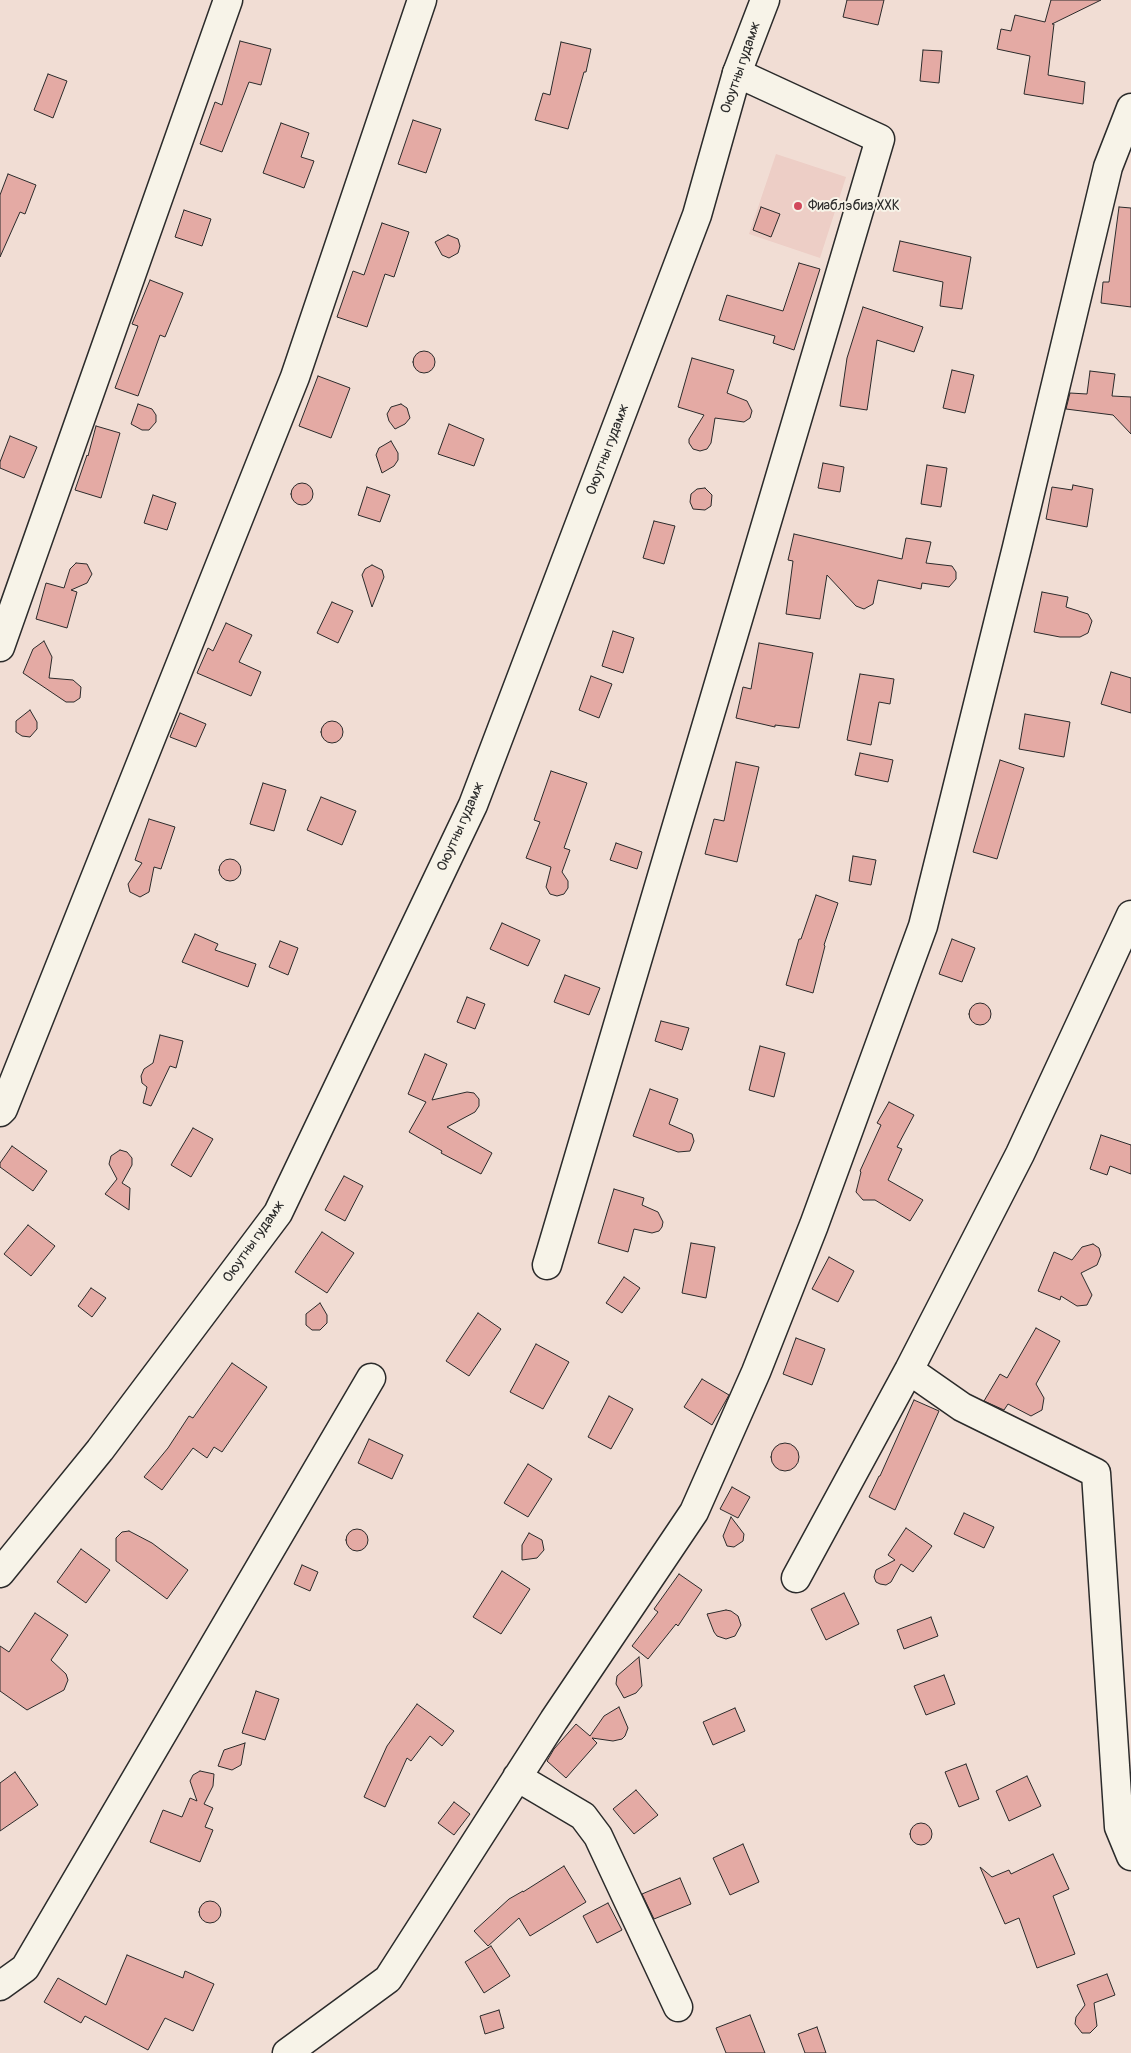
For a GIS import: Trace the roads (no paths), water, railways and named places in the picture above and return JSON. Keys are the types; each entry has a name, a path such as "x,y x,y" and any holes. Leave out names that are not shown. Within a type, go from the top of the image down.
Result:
{"street":[{"path":"0,647 228,0"},
{"path":"0,1112 295,377 422,0"},
{"name":"Оюутны гудамж","path":"0,1573 100,1450 278,1213 472,805 697,215 736,73 765,0"},
{"path":"546,1265 880,139 736,73"},
{"path":"287,2053 388,1979 518,1777 694,1512 756,1372 814,1225 923,926 1017,547 1108,167 1131,108"},
{"path":"796,1578 909,1370 1020,1154 1131,915"},
{"path":"909,1370 962,1407 1096,1473 1119,1827 1131,1856"},
{"path":"0,1986 25,1968 371,1378"},
{"path":"518,1777 583,1816 598,1836 678,2007"}],"place":[{"name":"Фиаблэбиз ХХК","path":"798,206"}]}
